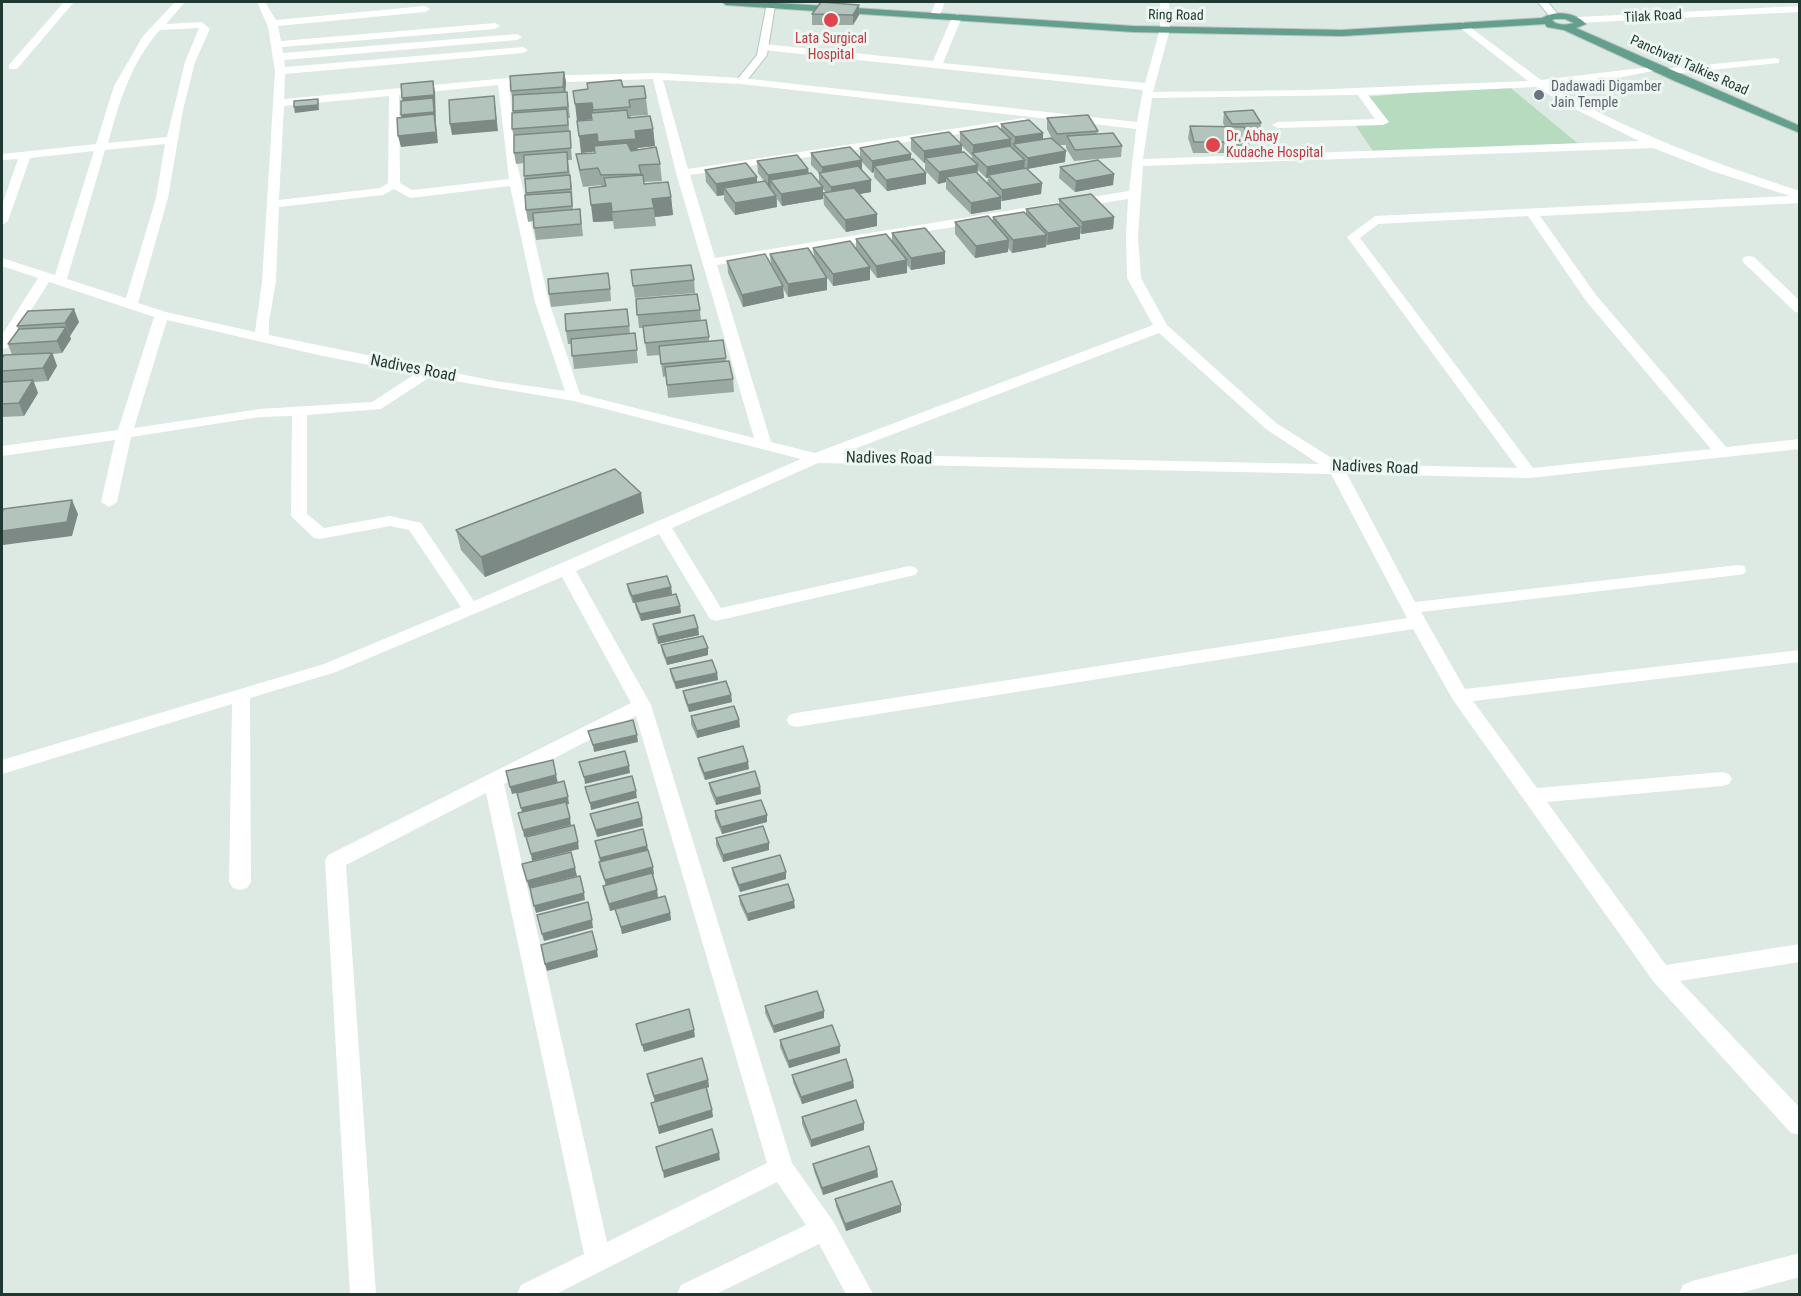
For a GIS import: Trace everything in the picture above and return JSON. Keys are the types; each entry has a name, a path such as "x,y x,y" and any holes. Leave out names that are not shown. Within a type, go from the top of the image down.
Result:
{"main road":[{"path":"726,2 770,5"},
{"name":"Ring Road","path":"770,5 1165,29 1342,33 1550,19"},
{"path":"1550,19 1580,22 1580,26 1567,28"},
{"name":"Panchvati Talkies Road","path":"1550,19 1555,26 1567,28 1658,70 1800,130"}],"street":[{"path":"13,66 69,2"},
{"path":"60,282 99,146 119,86 147,38 180,2"},
{"path":"261,2 273,23 278,44 280,71 269,282 262,321 262,337"},
{"path":"935,15 940,2"},
{"path":"1164,2 1165,29 1148,91 1142,126 1132,237 1134,278 1161,327 1271,426 1335,467 1460,696 1661,975 1800,1125"},
{"path":"1544,2 1550,19"},
{"path":"741,81 762,55 770,5"},
{"path":"273,23 425,9"},
{"name":"Tilak Road","path":"1578,20 1800,9"},
{"path":"937,65 957,16"},
{"path":"131,303 162,198 177,110 190,62 206,29 202,25 157,27"},
{"path":"1463,25 1539,84 1573,104 1654,144 1800,197"},
{"path":"278,44 495,26"},
{"path":"278,57 517,37"},
{"path":"763,47 937,65 1148,91 1360,91 1539,84 1658,70 1775,61"},
{"path":"280,71 523,50"},
{"path":"279,103 503,81 657,76 741,81 1142,126"},
{"path":"657,76 682,173 711,262 764,445"},
{"path":"503,81 511,163 542,302 574,397"},
{"path":"1278,125 1383,122 1360,91"},
{"path":"394,92 394,184"},
{"path":"682,173 1055,116"},
{"path":"2,158 173,140"},
{"path":"1137,163 1654,144"},
{"path":"2,221 25,155"},
{"path":"394,184 410,194 516,182"},
{"path":"274,204 383,191 394,184"},
{"path":"711,262 1135,194"},
{"path":"1529,473 1353,237 1375,220 1800,197"},
{"path":"1532,213 1591,298 1722,452"},
{"path":"1749,260 1800,309"},
{"name":"Nadives Road","path":"2,262 162,315 428,372 574,397 816,458 1335,467 1529,473 1800,444"},
{"path":"2,345 45,277"},
{"path":"109,502 124,434 162,315"},
{"path":"2,767 330,668 566,569 816,458 1161,327"},
{"path":"2,451 260,413 376,406 428,372"},
{"path":"300,410 299,515 320,534 390,521 415,526 471,609"},
{"path":"662,526 716,615 909,571"},
{"path":"566,569 642,705 781,1168 824,1229 860,1294"},
{"path":"796,720 1414,615 1738,570"},
{"path":"1460,696 1800,656"},
{"path":"240,695 240,882"},
{"path":"363,1294 335,861 642,705"},
{"path":"1533,796 1722,778"},
{"path":"493,781 598,1261"},
{"path":"1661,975 1800,953"},
{"path":"531,1294 781,1168"},
{"path":"690,1294 824,1229"},
{"path":"1692,1294 1800,1265"}],"green space":[{"path":"1507,85 1581,146 1375,154 1354,123 1383,121 1364,97"}],"building":[{"path":"821,2 859,5 853,15 812,14"},
{"path":"564,72 563,87 511,91 510,76"},
{"path":"621,80 623,87 644,86 646,98 629,100 630,107 593,110 592,103 575,104 573,91 588,89 587,83"},
{"path":"433,81 434,95 402,98 401,84"},
{"path":"567,92 568,107 513,111 513,95"},
{"path":"494,96 496,120 450,124 449,100"},
{"path":"433,98 434,112 401,115 401,101"},
{"path":"318,99 318,105 294,107 294,101"},
{"path":"567,109 568,125 512,129 512,113"},
{"path":"627,110 628,118 650,116 653,129 635,131 636,139 598,142 597,134 579,136 577,121 592,120 591,113"},
{"path":"1253,110 1261,123 1232,124 1224,112"},
{"path":"434,114 436,132 398,136 397,118"},
{"path":"1088,115 1098,131 1057,134 1047,118"},
{"path":"1029,120 1043,133 1015,137 1001,124"},
{"path":"997,126 1011,139 973,145 960,132"},
{"path":"1190,126 1244,127 1250,142 1194,142"},
{"path":"570,131 571,148 514,153 514,135"},
{"path":"949,132 962,145 924,151 911,138"},
{"path":"1113,133 1122,146 1075,150 1067,136"},
{"path":"1051,138 1066,151 1028,158 1013,144"},
{"path":"898,141 911,154 872,161 860,148"},
{"path":"627,143 631,151 656,147 660,164 639,165 641,174 601,175 598,168 580,170 576,154 595,153 594,146"},
{"path":"1010,146 1025,160 987,167 972,153"},
{"path":"850,147 862,160 822,167 811,153"},
{"path":"567,152 568,172 524,176 524,155"},
{"path":"964,152 978,165 939,172 925,158"},
{"path":"797,155 808,169 768,175 757,161"},
{"path":"913,159 926,173 886,180 874,166"},
{"path":"1098,160 1114,174 1076,181 1060,167"},
{"path":"746,163 757,177 716,184 705,170"},
{"path":"858,166 871,180 831,187 819,173"},
{"path":"1026,168 1042,183 1002,190 988,175"},
{"path":"976,172 1001,197 971,203 946,177"},
{"path":"811,173 823,187 781,194 770,180"},
{"path":"570,175 571,189 526,193 525,179"},
{"path":"643,175 644,184 668,182 671,197 652,199 654,208 612,212 611,203 591,205 589,188 606,186 604,178"},
{"path":"765,181 776,196 735,203 724,188"},
{"path":"854,188 877,214 845,220 823,193"},
{"path":"571,192 572,206 526,210 525,195"},
{"path":"1091,194 1114,217 1082,222 1059,199"},
{"path":"1058,204 1080,227 1048,233 1026,209"},
{"path":"580,209 581,224 534,228 533,213"},
{"path":"1024,212 1047,235 1013,240 993,217"},
{"path":"988,216 1009,240 976,246 955,222"},
{"path":"925,228 945,252 911,258 892,233"},
{"path":"886,234 907,260 876,266 856,239"},
{"path":"850,241 870,267 833,274 813,248"},
{"path":"808,248 827,278 788,284 770,254"},
{"path":"765,254 783,286 742,295 727,261"},
{"path":"691,265 694,280 633,286 631,270"},
{"path":"608,273 610,289 549,294 548,279"},
{"path":"697,294 700,310 637,315 636,299"},
{"path":"74,309 65,323 17,326 28,311"},
{"path":"627,309 629,326 566,331 565,314"},
{"path":"706,320 709,337 645,343 643,326"},
{"path":"66,327 57,341 8,344 19,329"},
{"path":"635,333 637,350 572,356 571,339"},
{"path":"723,340 726,358 661,364 659,346"},
{"path":"52,353 43,368 2,371 4,355"},
{"path":"729,361 733,379 667,385 665,367"},
{"path":"33,380 19,403 2,404 2,382"},
{"path":"615,469 641,493 481,557 456,530"},
{"path":"72,500 67,522 2,531 3,509"},
{"path":"667,576 671,587 632,596 627,584"},
{"path":"676,594 680,606 640,614 635,602"},
{"path":"694,615 698,628 658,637 653,624"},
{"path":"703,636 708,648 666,658 661,645"},
{"path":"712,660 717,673 675,682 670,669"},
{"path":"726,681 731,695 688,705 683,691"},
{"path":"734,706 739,720 697,731 691,716"},
{"path":"633,720 637,735 593,745 588,731"},
{"path":"743,746 748,762 704,773 698,758"},
{"path":"625,751 629,766 584,777 579,762"},
{"path":"553,760 556,775 510,787 506,771"},
{"path":"755,771 760,787 716,798 709,783"},
{"path":"632,776 636,791 590,803 585,787"},
{"path":"564,781 568,797 521,808 517,793"},
{"path":"761,800 767,815 721,827 715,811"},
{"path":"566,802 570,818 523,830 518,813"},
{"path":"638,802 642,818 596,830 590,814"},
{"path":"574,825 578,842 531,854 526,837"},
{"path":"763,826 769,843 723,855 716,838"},
{"path":"643,829 647,846 600,858 595,841"},
{"path":"648,850 653,867 605,880 599,862"},
{"path":"571,852 575,868 527,881 522,864"},
{"path":"780,855 786,872 739,885 732,868"},
{"path":"652,873 657,890 609,904 603,886"},
{"path":"580,876 584,893 534,906 530,888"},
{"path":"788,884 794,901 747,914 739,896"},
{"path":"665,896 670,913 621,927 615,909"},
{"path":"588,902 592,920 542,934 537,915"},
{"path":"592,931 597,950 545,964 541,945"},
{"path":"817,991 824,1011 773,1026 765,1006"},
{"path":"689,1009 694,1030 642,1045 636,1024"},
{"path":"832,1025 840,1046 788,1061 780,1040"},
{"path":"702,1058 708,1080 654,1096 647,1074"},
{"path":"846,1059 853,1081 801,1097 792,1075"},
{"path":"706,1087 712,1110 658,1127 651,1103"},
{"path":"856,1100 864,1123 811,1140 802,1117"},
{"path":"712,1129 719,1153 663,1171 656,1147"},
{"path":"869,1146 877,1170 822,1188 813,1164"},
{"path":"892,1181 901,1205 845,1224 835,1199"}],"place":[{"name":"Lata Surgical Hospital","path":"831,20"},
{"name":"Dadawadi Digamber Jain Temple","path":"1539,95"},
{"name":"Dr. Abhay Kudache Hospital","path":"1213,145"}]}
